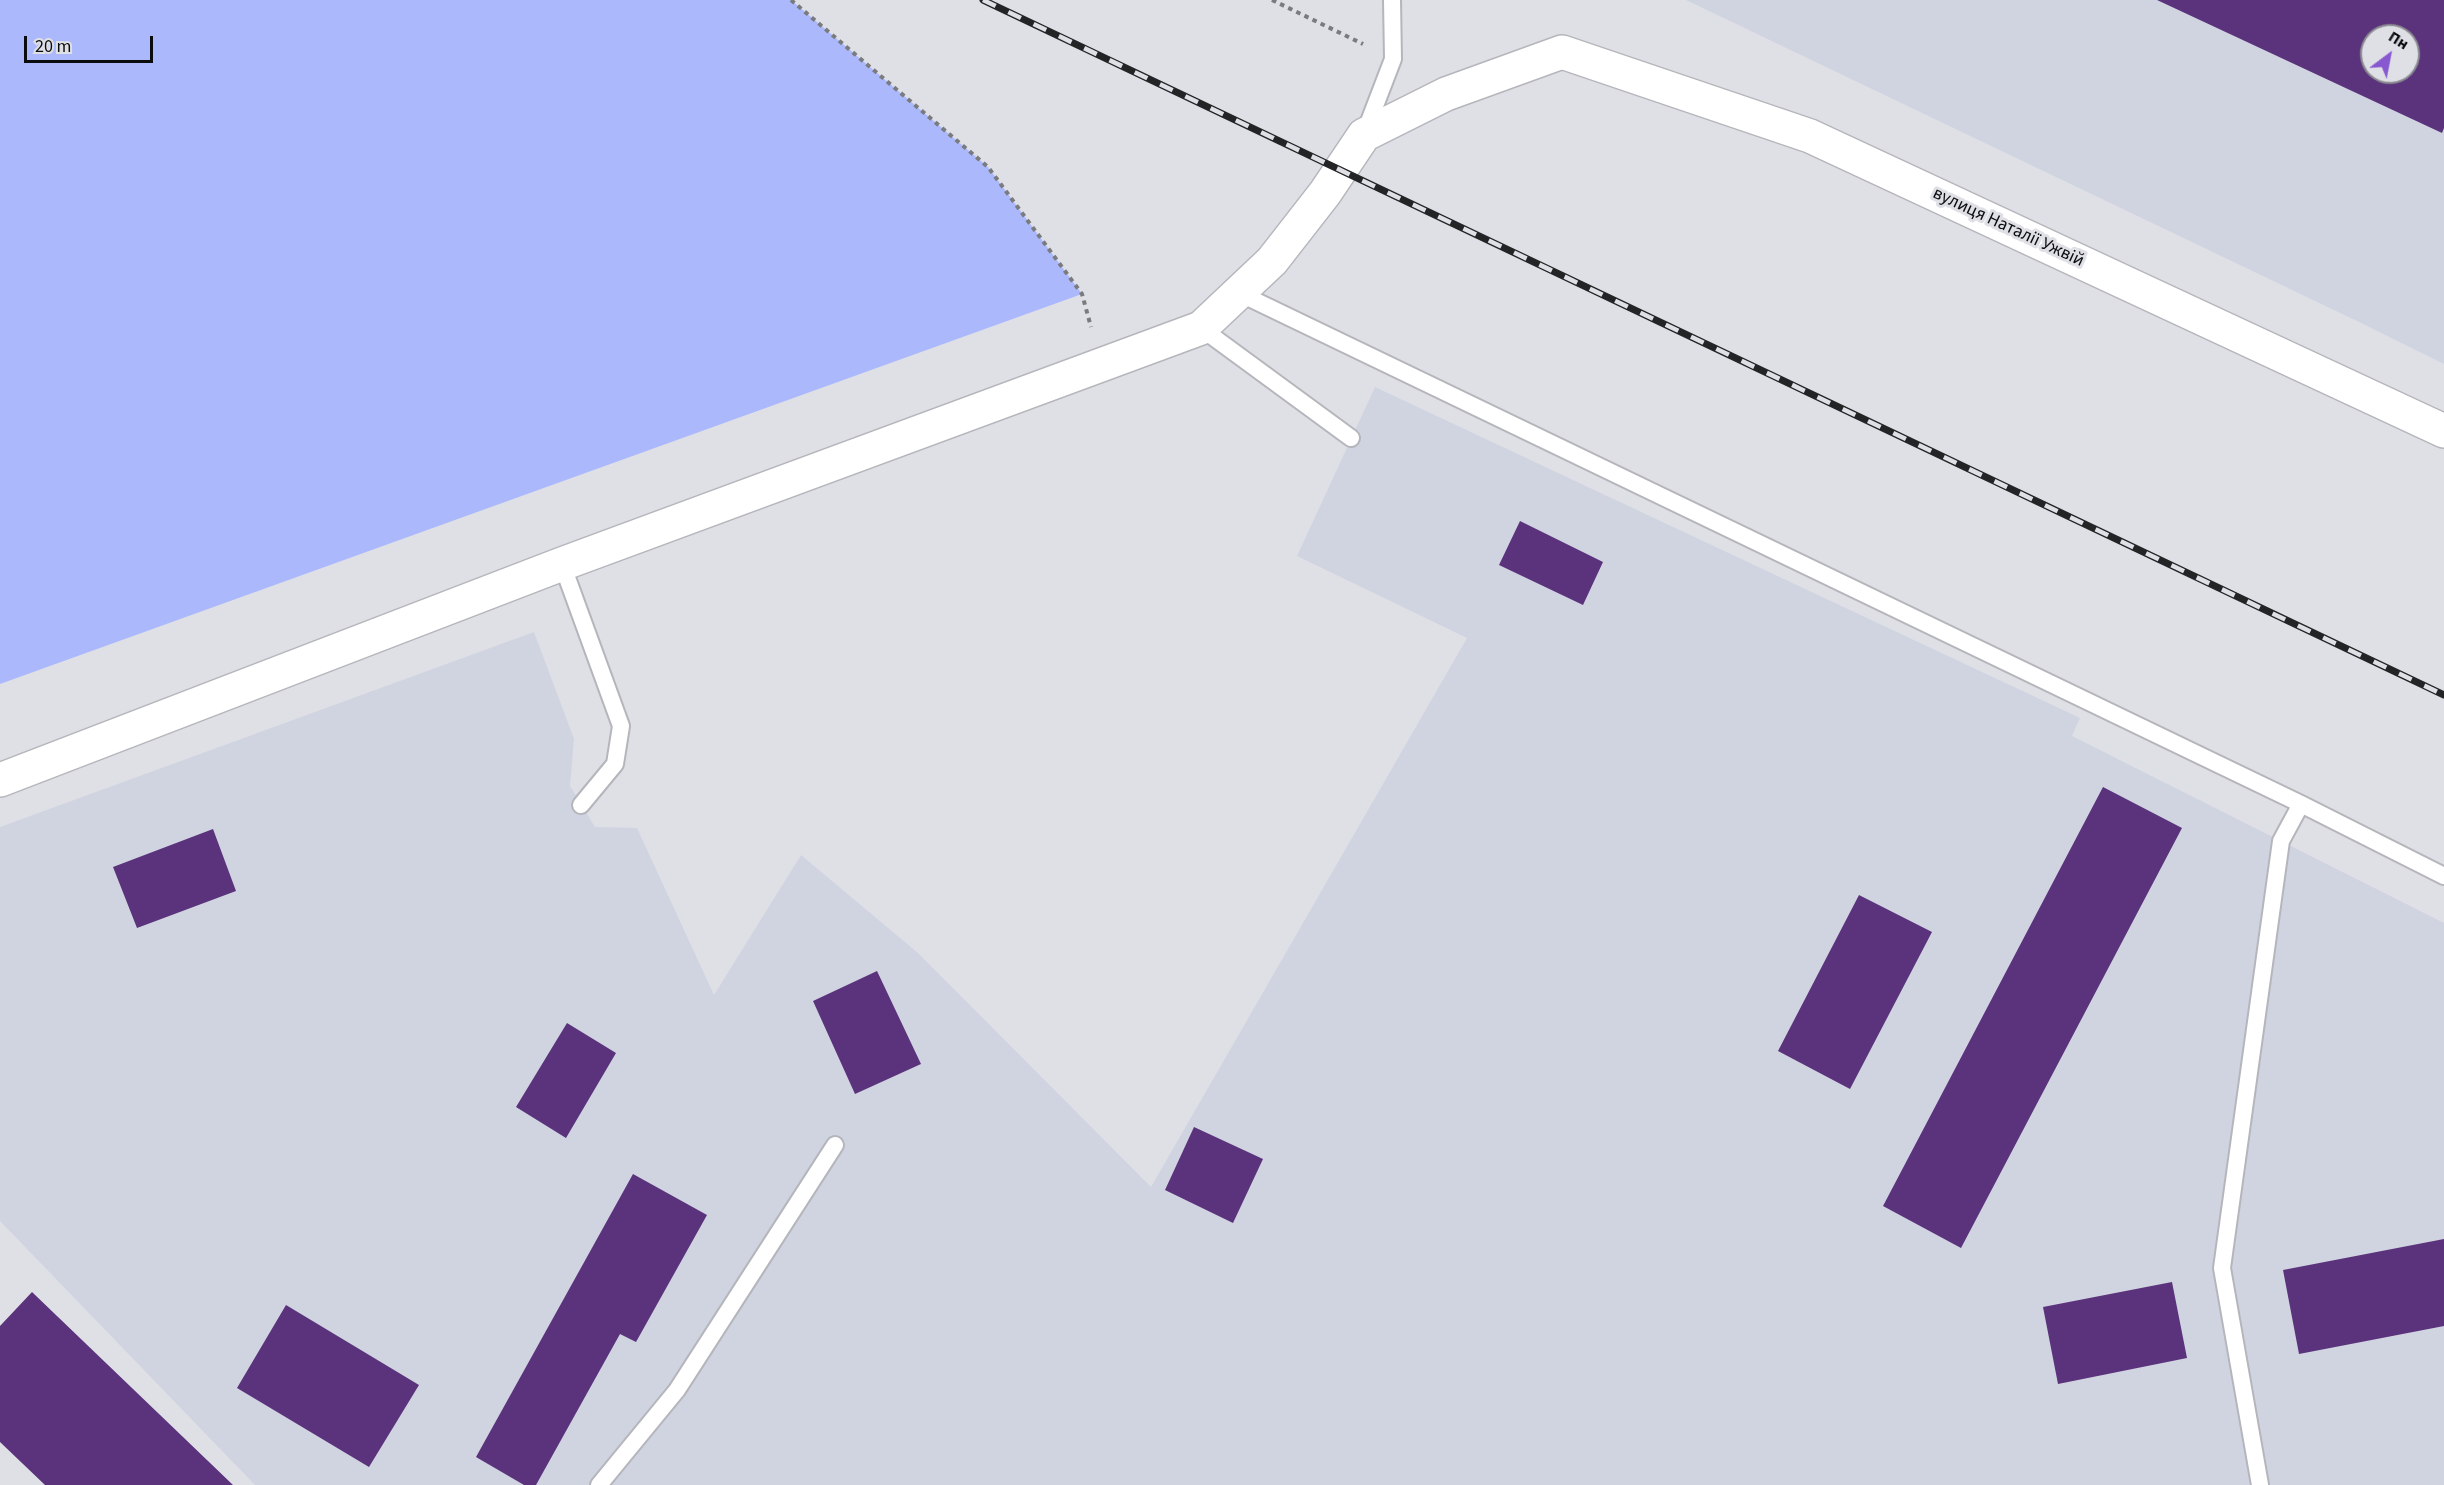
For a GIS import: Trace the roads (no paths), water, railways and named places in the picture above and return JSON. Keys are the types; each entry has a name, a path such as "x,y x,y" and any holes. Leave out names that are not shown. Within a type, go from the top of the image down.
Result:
{"street":[{"name":"вулиця Наталії Ужвій","path":"1364,135 1446,94 1562,52 1810,136 2444,431"},
{"path":"0,780 562,564 1202,328 1272,261 1325,193 1364,135"}],"lane":[{"path":"1364,135 1393,58 1392,0"},
{"path":"1239,292 2301,804 2444,876"},
{"path":"1202,328 1351,438"},
{"path":"562,564 621,726 615,764 582,805"},
{"path":"2260,1485 2222,1268 2281,841 2301,804"},
{"path":"599,1485 677,1390 835,1145"}],"railway":[{"path":"983,0 2444,695"}]}
